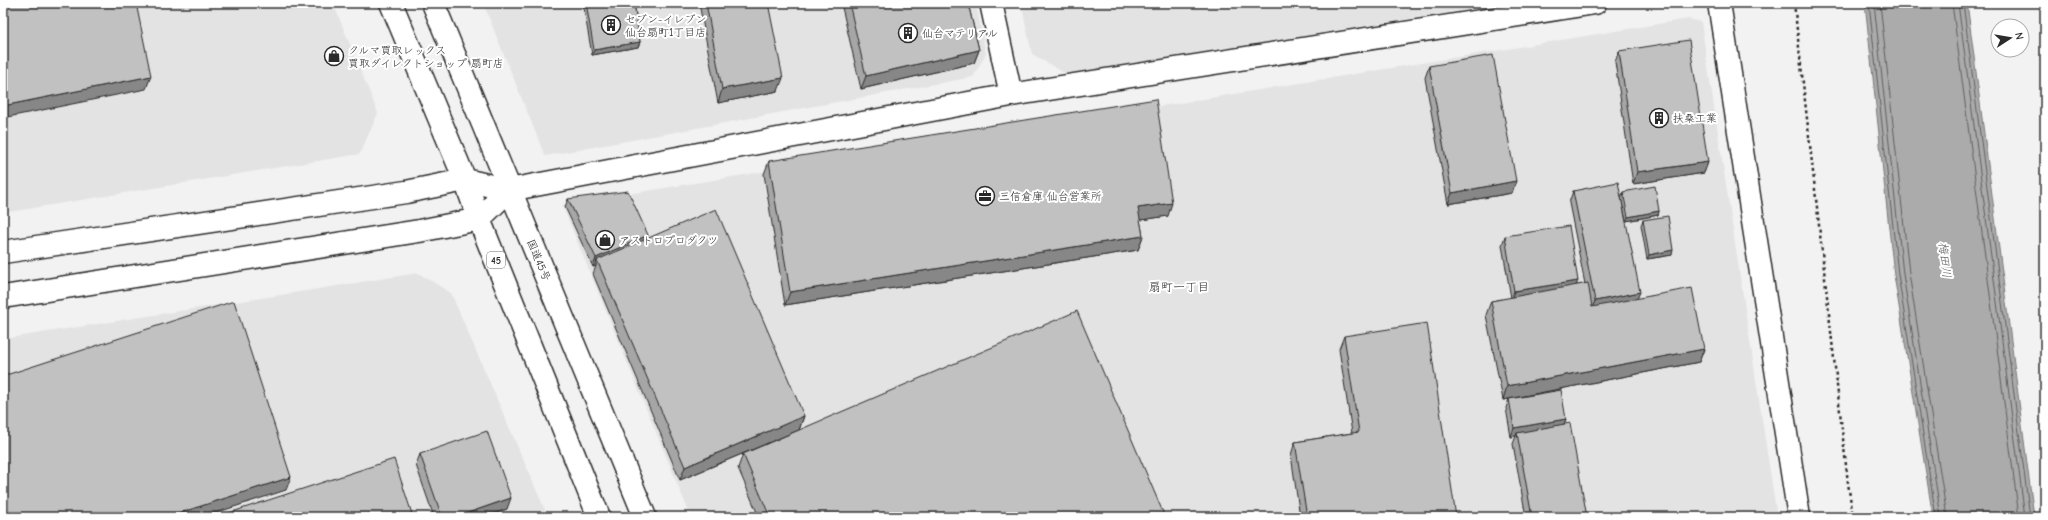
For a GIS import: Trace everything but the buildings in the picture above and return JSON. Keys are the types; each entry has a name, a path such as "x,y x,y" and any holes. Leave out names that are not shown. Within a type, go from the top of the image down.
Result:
{"main road":[{"name":"45","path":"391,3 465,180 479,219 599,517"},
{"name":"国道45号","path":"433,3 645,517"},
{"path":"991,3 1011,95"},
{"path":"3,252 406,192 465,180 509,190 1011,95 1595,3"},
{"path":"1719,3 1799,517"},
{"path":"3,297 419,231 479,219 509,190"}],"path":[{"path":"1794,3 1853,517"}],"shaded area":[{"path":"3,3 333,3 378,113 360,154 3,213"},
{"path":"483,3 976,3 986,54 973,77 545,156"},
{"path":"1021,3 1509,3 1066,74 1032,54"},
{"path":"1688,19 1701,22 1777,517 691,517 562,205"},
{"path":"418,273 451,293 548,517 3,517 3,339"}],"water":[{"name":"梅田川","path":"1865,3 1967,3 2034,517 1933,517 1894,275"}],"place":[{"name":"セブン-イレブン 仙台扇町1丁目店","path":"611,25"},
{"name":"仙台マテリアル","path":"908,33"},
{"name":"クルマ買取レックス 買取ダイレクトショップ 扇町店","path":"334,56"},
{"name":"扶桑工業","path":"1659,118"},
{"name":"三信倉庫 仙台営業所","path":"985,196"},
{"name":"アストロプロダクツ","path":"605,240"}],"district":[{"name":"扇町一丁目","path":"1179,287"}]}
